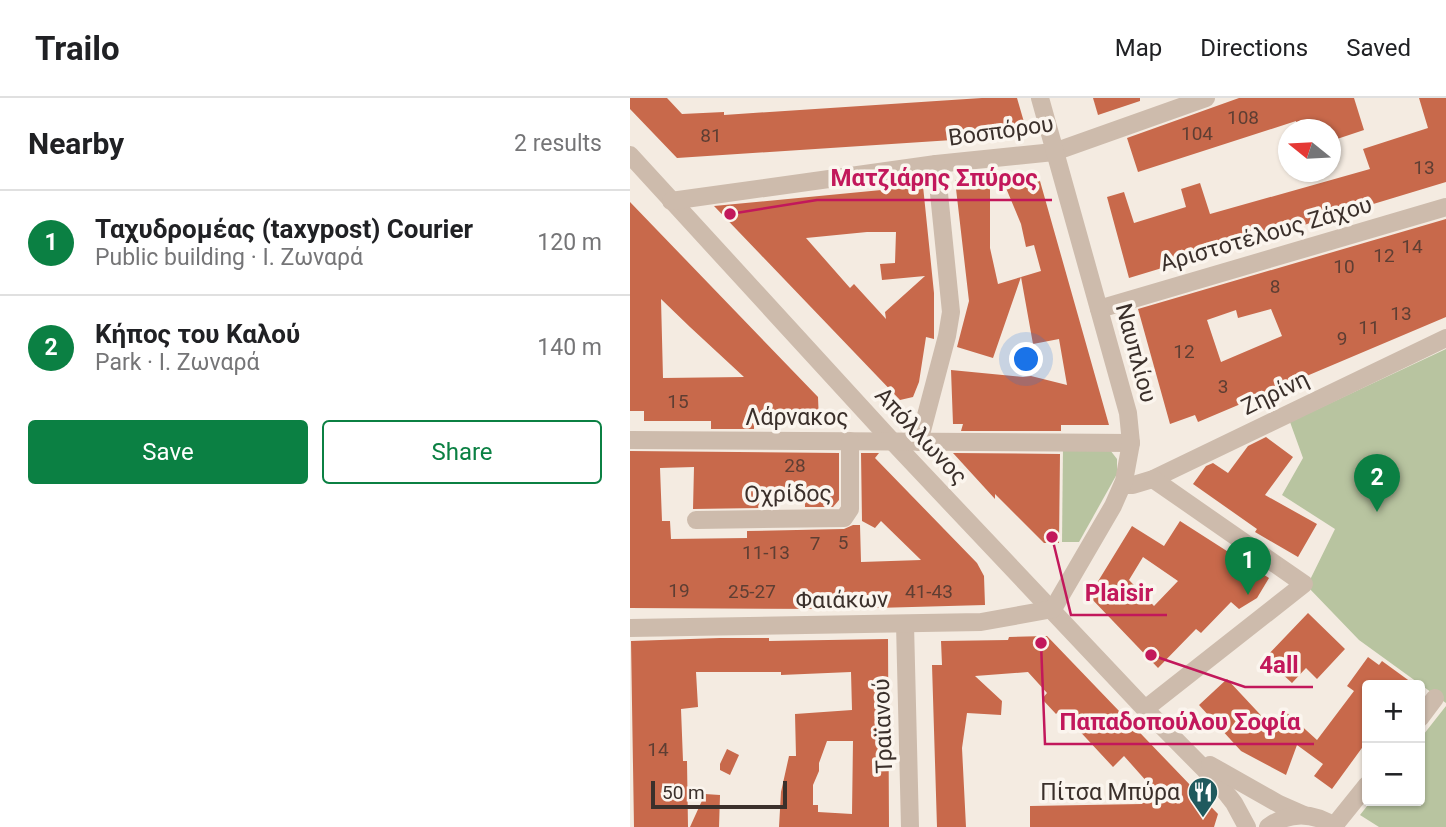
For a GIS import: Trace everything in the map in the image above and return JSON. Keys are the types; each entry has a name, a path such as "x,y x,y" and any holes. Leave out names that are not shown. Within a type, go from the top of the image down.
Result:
{"street":[{"name":"Ναυπλίου","path":"1040,98 1128,413 1131,443 1129,466 1123,485 1053,609"},
{"name":"Βοσπόρου","path":"671,201 936,164 1054,152 1206,98"},
{"name":"Απόλλωνος","path":"630,155 892,441 1145,709 1219,783 1248,827"},
{"path":"919,442 951,312 936,164"},
{"name":"Αριστοτέλους Ζάχου","path":"1099,309 1446,207"},
{"name":"Ζηρίνη","path":"1123,485 1153,479 1446,338"},
{"name":"Λάρνακος","path":"630,440 1131,443"},
{"name":"Οχρίδος","path":"696,520 844,518 850,509 850,441"},
{"path":"1145,709 1304,584 1153,479"},
{"name":"Φαιάκων","path":"630,628 984,622 1053,609"},
{"name":"Τραϊανού","path":"905,624 911,827"},
{"path":"1425,711 1435,698"},
{"name":"Απόλλωνος","path":"1181,745 1220,772 1279,804 1335,826"},
{"path":"1335,826 1362,791"},
{"path":"1268,827 1289,816 1304,815"}],"green space":[{"path":"1446,349 1446,703 1425,688 1425,680 1414,680 1359,640 1307,586 1335,529 1282,495 1303,458 1290,422"},
{"path":"1063,448 1110,450 1117,459 1117,474 1079,542 1062,542"},
{"path":"1446,706 1446,827 1379,827 1360,815 1367,806 1425,806 1425,733"}],"building":[{"path":"630,98 667,98 682,114 724,112 724,115 1017,98 1026,129 1017,135 998,137 677,158 630,109"},
{"path":"1093,98 1140,98 1140,101 1098,115"},
{"path":"1239,98 1354,98 1364,130 1341,138 1341,119 1278,119 1278,127 1138,172 1127,138"},
{"path":"1419,98 1446,98 1446,182 1129,278 1107,197 1124,192 1134,223 1186,207 1181,189 1200,183 1210,214 1324,182 1341,182 1341,177 1370,169 1363,149 1428,128"},
{"path":"1038,174 1109,425 1061,425 1061,431 961,431 963,424 953,424 951,370 1031,376 1067,385 1059,339 1033,344 1021,277 1041,271 1034,245 1026,247 1021,224 1001,176"},
{"path":"990,177 990,248 998,284 1021,277 993,358 957,347 969,301 955,180"},
{"path":"923,186 934,293 934,339 926,337 919,382 913,397 900,400 714,206","holes":["896,232 895,263 880,264 882,280 925,276 885,312 886,319 854,284 850,288 806,238"]},
{"path":"630,202 818,397 819,422 754,421 754,429 711,429 711,421 644,421 644,411 630,411","holes":["661,299 744,377 663,378"]},
{"path":"1446,219 1446,317 1198,422 1195,415 1170,424 1138,309","holes":["1271,309 1282,336 1221,362 1207,320 1236,310 1238,318"]},
{"path":"1266,437 1293,457 1265,495 1317,524 1298,557 1255,532 1257,529 1193,484 1206,466 1213,463 1228,473 1248,446"},
{"path":"630,451 839,453 839,500 833,507 805,507 805,497 760,497 759,508 693,509 694,467 660,468 662,521 670,521 671,539 747,538 747,531 844,529 860,525 861,562 921,560 881,521 875,528 862,521 861,453 879,453 875,458 977,563 984,576 985,605 839,609 630,608"},
{"path":"953,453 1060,454 1059,543 1044,543 995,494 995,499"},
{"path":"1180,521 1269,578 1257,598 1239,609 1231,602 1201,633 1196,629 1158,668 1089,596 1132,526 1164,546","holes":["1143,557 1178,581 1154,606 1129,580"]},
{"path":"1308,613 1345,649 1317,679 1306,668 1292,683 1265,658"},
{"path":"1047,636 1218,814 1214,827 1030,827 1030,806 1142,804 1148,783 1124,756 1113,767 1060,710 1056,714 1042,699 1047,693 1028,672 975,676 1002,701 1001,715 967,713 962,748 966,827 937,827 932,665 942,665 941,641 1008,640 1009,637"},
{"path":"720,638 769,638 769,641 888,639 889,827 779,827 781,792 789,756 796,756 795,714 852,710 851,672 781,675 781,672 696,672 698,707 681,709 683,761 687,761 688,827 634,827 631,641","holes":["827,741 853,741 852,814 818,812 818,805 813,805 813,785"]},
{"path":"1368,657 1379,665 1382,661 1408,680 1362,680 1362,748 1332,789 1314,776 1323,764 1297,745 1286,775 1241,751 1199,705 1227,679 1270,725 1285,711 1317,740 1354,691 1347,686"},
{"path":"727,749 739,755 730,775 720,770"},
{"path":"705,794 720,795 719,827 690,827"}],"place":[{"name":"Ματζιάρης Σπύρος","path":"730,214"},
{"name":"Κήπος του Καλού","path":"1377,512"},
{"name":"Plaisir","path":"1052,537"},
{"name":"Ταχυδρομέας (taxypost) Courier","path":"1248,595"},
{"name":"Παπαδοπούλου Σοφία","path":"1041,643"},
{"name":"4all","path":"1151,655"},
{"name":"Πίτσα Μπύρα","path":"1203,819"}]}
